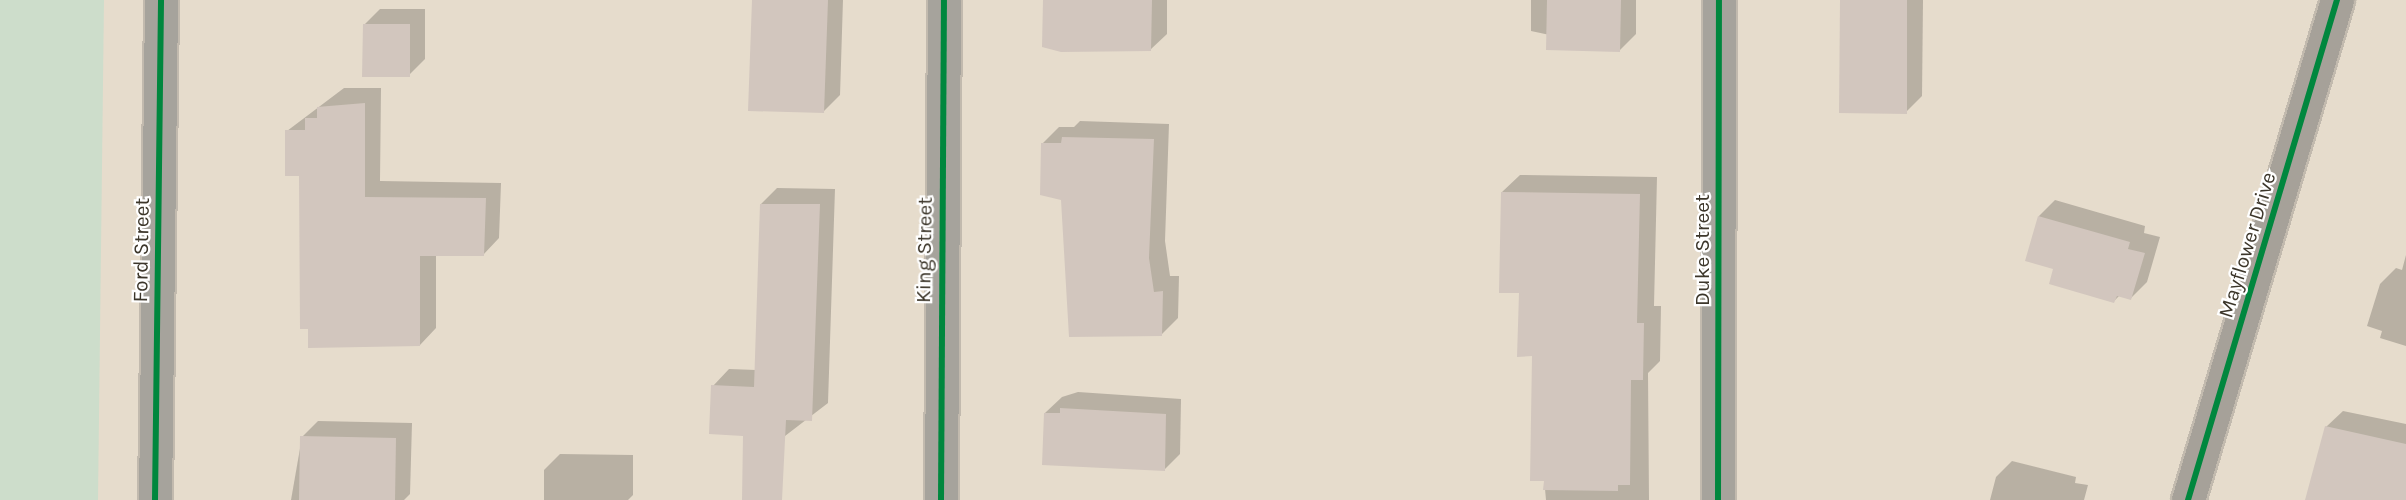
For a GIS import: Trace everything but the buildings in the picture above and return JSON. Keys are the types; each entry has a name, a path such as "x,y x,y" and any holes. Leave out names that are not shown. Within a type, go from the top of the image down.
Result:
{"street":[{"name":"Ford Street","path":"155,500 161,0"},
{"name":"King Street","path":"941,500 945,0"},
{"name":"Duke Street","path":"1718,500 1719,0"},
{"name":"Mayflower Drive","path":"2188,500 2337,0"}],"green space":[{"path":"0,0 104,0 98,500 0,500"}],"cycle path":[{"path":"155,500 161,0"},
{"path":"941,500 944,0"},
{"path":"1718,500 1719,0"},
{"path":"2188,500 2337,0"}]}
